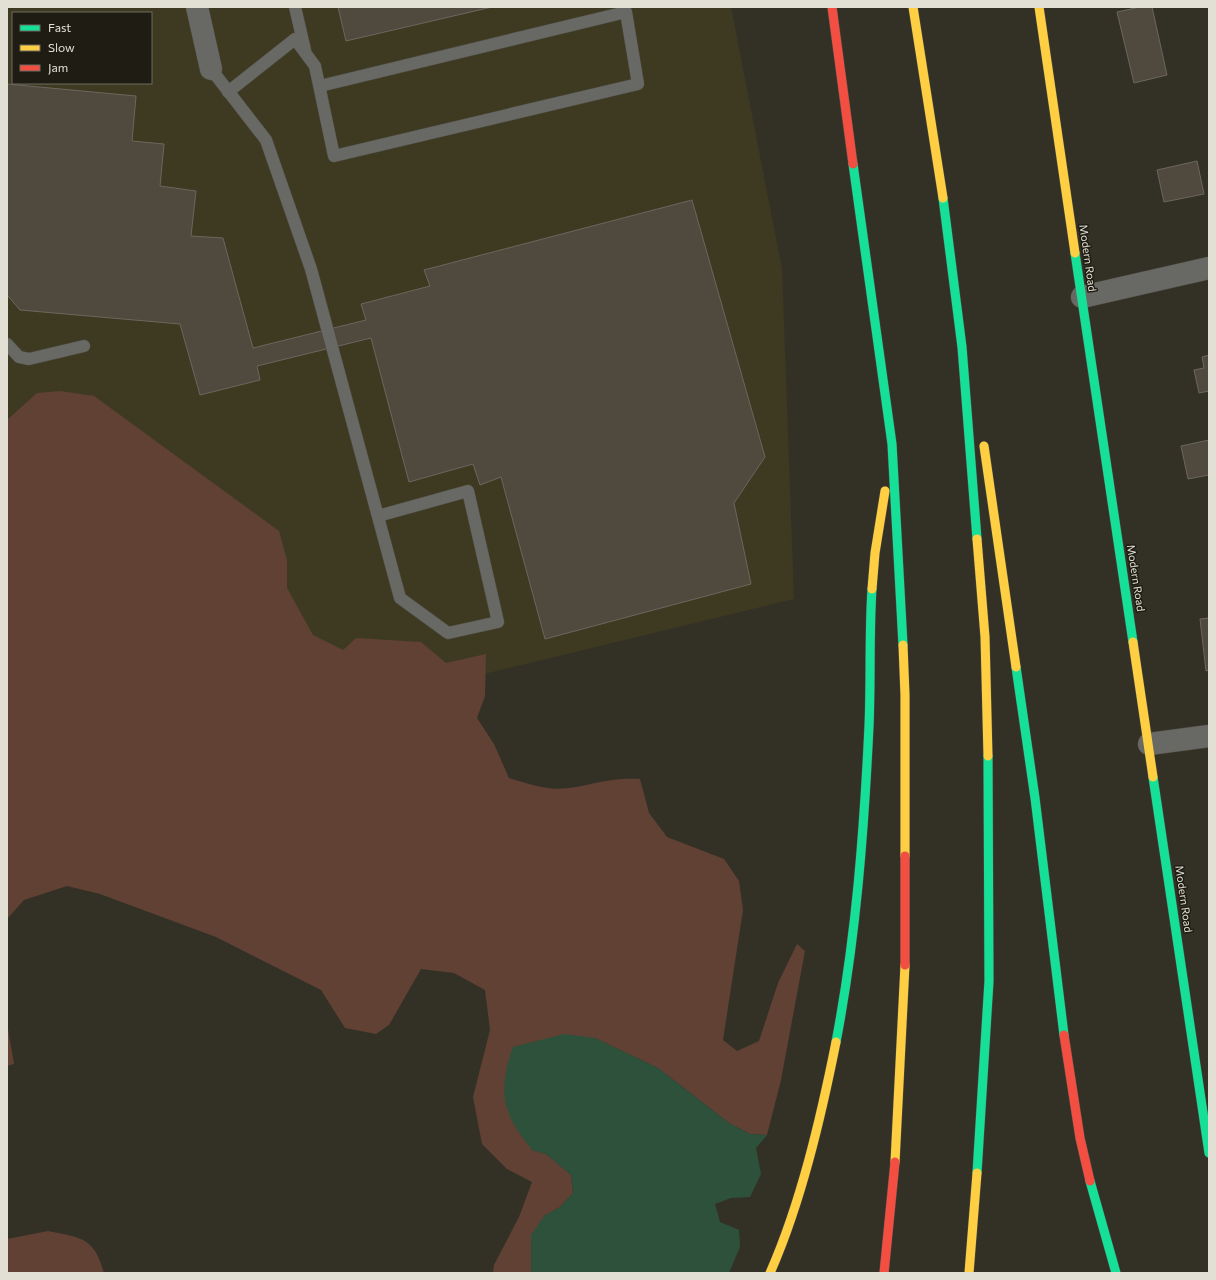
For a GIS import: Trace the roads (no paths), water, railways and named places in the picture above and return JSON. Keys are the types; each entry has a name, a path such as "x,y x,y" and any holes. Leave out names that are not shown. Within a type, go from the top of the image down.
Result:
{"main road":[{"path":"832,7 892,444 904,688 906,906 903,1028 894,1161 884,1273"},
{"path":"913,7 976,393"},
{"name":"Modern Road","path":"1039,7 1149,744 1206,1110 1209,1153"},
{"path":"929,103 943,196 962,347 980,563 988,710 989,981 982,1119 969,1273"},
{"path":"983,440 1035,798 1047,909 1075,1109 1094,1199 1116,1273"},
{"path":"770,1273 811,1156 820,1122 837,1035 847,970 864,801 869,724 873,572 892,444"}],"street":[{"path":"197,7 211,69"},
{"path":"1082,297 1209,268"},
{"path":"1149,744 1209,736"}],"lane":[{"path":"295,7 305,53"},
{"path":"228,92 295,40 316,66 320,86 334,156 638,84 629,10 320,86"},
{"path":"211,69 266,140 309,262 400,598 448,633 498,622 468,491 378,516"},
{"path":"7,344 19,357 29,359 84,346"}]}
